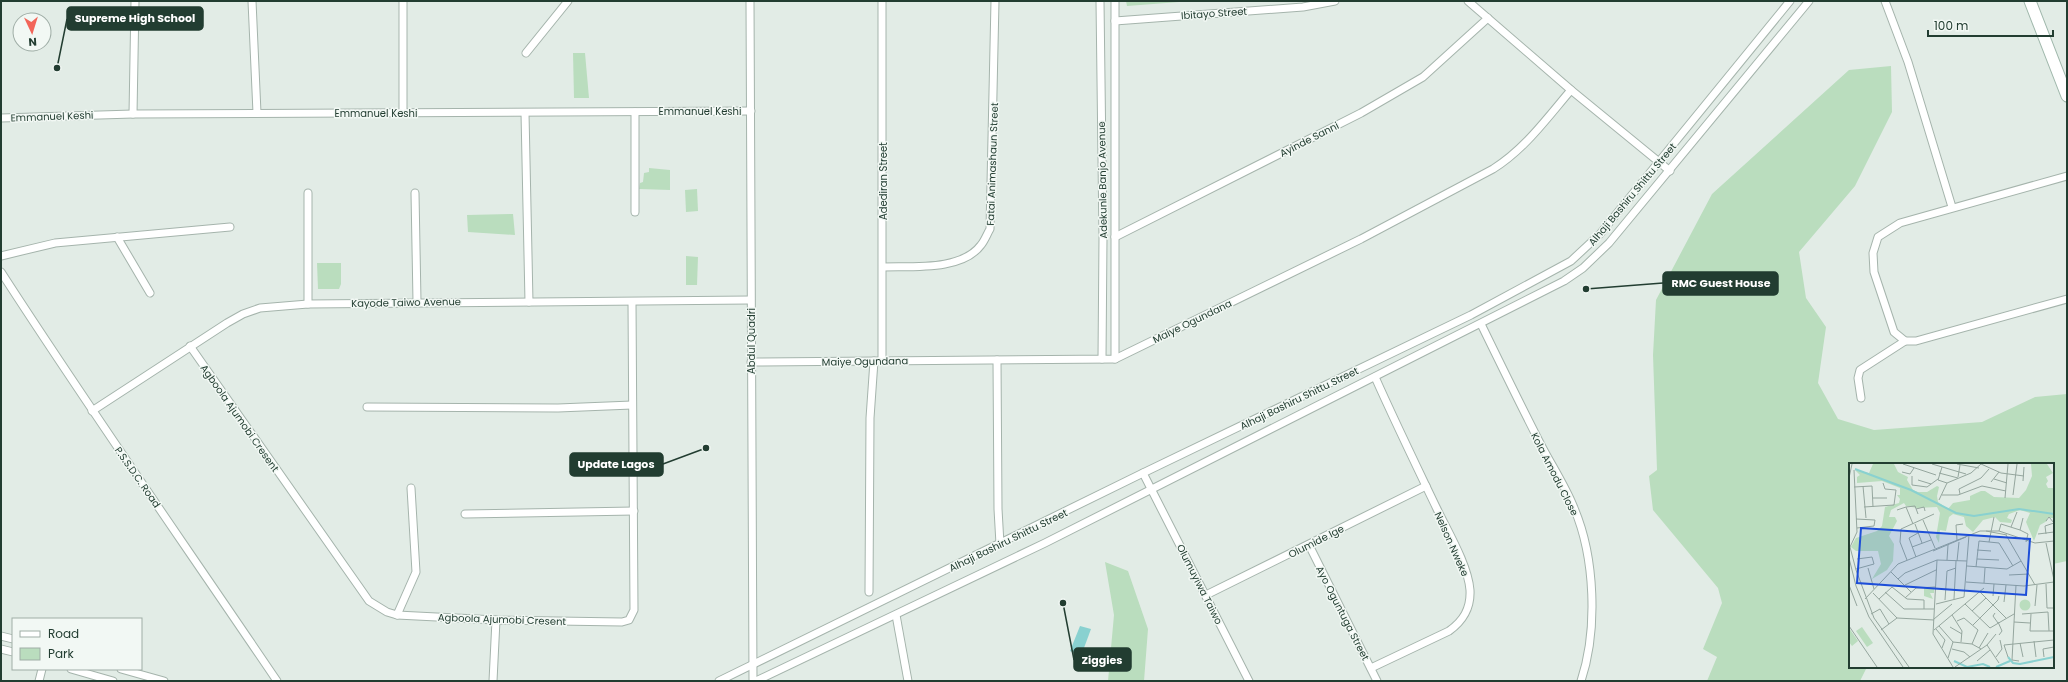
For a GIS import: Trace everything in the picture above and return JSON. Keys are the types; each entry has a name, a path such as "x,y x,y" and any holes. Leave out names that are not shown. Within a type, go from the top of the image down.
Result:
{"street":[{"path":"133,114 135,1"},
{"path":"252,1 256,113"},
{"path":"403,1 403,112"},
{"name":"Abdul Quadri","path":"750,1 750,300 753,681"},
{"name":"Adediran Street","path":"882,1 882,361"},
{"name":"Fatai Animashaun Street","path":"883,266 947,264 968,256 980,246 990,229 995,1"},
{"name":"Adekunle Banjo Avenue","path":"1100,1 1103,238 1102,359"},
{"name":"Adekunle Banjo Avenue","path":"1115,1 1115,359"},
{"name":"Ibitayo Street","path":"1115,21 1303,7 1335,1"},
{"path":"1468,1 1571,90 1660,161 1670,171"},
{"name":"Alhaji Bashiru Shittu Street","path":"719,681 1143,473 1471,315 1571,262 1600,234 1790,1"},
{"name":"Alhaji Bashiru Shittu Street","path":"756,681 896,615 1481,324 1564,281 1583,268 1610,243 1809,1"},
{"path":"1884,1 1908,62 1952,207"},
{"path":"2030,1 2067,96"},
{"path":"526,53 564,2"},
{"name":"Ayinde Sanni","path":"1115,237 1361,113 1423,77 1488,18"},
{"name":"Maiye Ogundana","path":"751,362 1115,359 1361,239 1493,169 1509,159 1526,143 1571,90"},
{"name":"Emmanuel Keshi","path":"1,118 133,114 751,111"},
{"path":"635,112 635,212"},
{"path":"525,113 529,302"},
{"path":"1905,341 1894,332 1874,272 1873,252 1878,237 1900,223 1952,207 2067,176"},
{"path":"308,193 308,304"},
{"path":"415,193 417,302"},
{"path":"1,256 55,244 230,227"},
{"path":"117,237 150,293"},
{"name":"P.S.S.D.C. Road","path":"1,272 92,411 174,528 277,681"},
{"name":"Kayode Taiwo Avenue","path":"92,411 190,346 248,312 260,308 308,304 417,302 632,302 750,300"},
{"path":"1861,398 1858,378 1860,370 1905,341 1916,341 2067,300"},
{"name":"Agboola Ajumobi Cresent","path":"190,346 369,600 397,615 496,620 629,620 634,610 632,302"},
{"name":"Kola Amodu Close","path":"1481,324 1574,508 1585,541 1591,587 1590,633 1585,669 1581,681"},
{"path":"997,360 998,509 1000,544"},
{"path":"869,592 870,418 874,361"},
{"name":"Nelson Nweke","path":"1371,668 1449,631 1460,623 1467,613 1470,591 1468,577 1374,377"},
{"path":"367,407 558,408 632,405"},
{"name":"Olumuyiwa Taiwo","path":"1143,473 1249,681"},
{"name":"Olumide Ige","path":"1206,595 1426,486"},
{"path":"397,615 416,572 410,488"},
{"path":"465,514 634,511"},
{"name":"Ayo Oguntuga Street","path":"1309,545 1377,681"},
{"path":"896,615 908,681"},
{"path":"493,681 496,620"},
{"path":"1,636 12,639"},
{"path":"1,649 12,652"},
{"path":"39,681 42,670"},
{"path":"74,670 113,681"},
{"path":"125,670 164,681"}],"green space":[{"path":"1126,1 1192,1 1127,6"},
{"path":"573,53 585,53 589,98 574,98"},
{"path":"1891,66 1892,112 1855,186 1799,252 1806,298 1826,327 1818,383 1838,419 1874,430 1982,422 2035,397 2067,394 2067,561 2054,564 2054,463 1849,463 1849,668 1866,668 1860,681 1707,681 1717,657 1703,649 1722,603 1718,588 1653,510 1649,476 1657,470 1653,355 1656,300 1712,194 1849,70"},
{"path":"649,168 670,170 670,190 639,189 640,183 643,182 644,173 649,172"},
{"path":"697,189 698,211 686,212 685,190"},
{"path":"513,214 515,235 468,232 467,215"},
{"path":"686,256 698,257 697,285 686,285"},
{"path":"317,263 341,263 341,284 339,289 318,289"},
{"path":"1105,562 1128,571 1148,629 1144,681 1108,681 1114,615"}],"water":[{"path":"1080,626 1091,629 1081,656 1070,651"}],"place":[{"name":"Supreme High School","path":"57,68"},
{"name":"RMC Guest House","path":"1586,289"},
{"name":"Update Lagos","path":"706,448"},
{"name":"Ziggies","path":"1063,603"}]}
